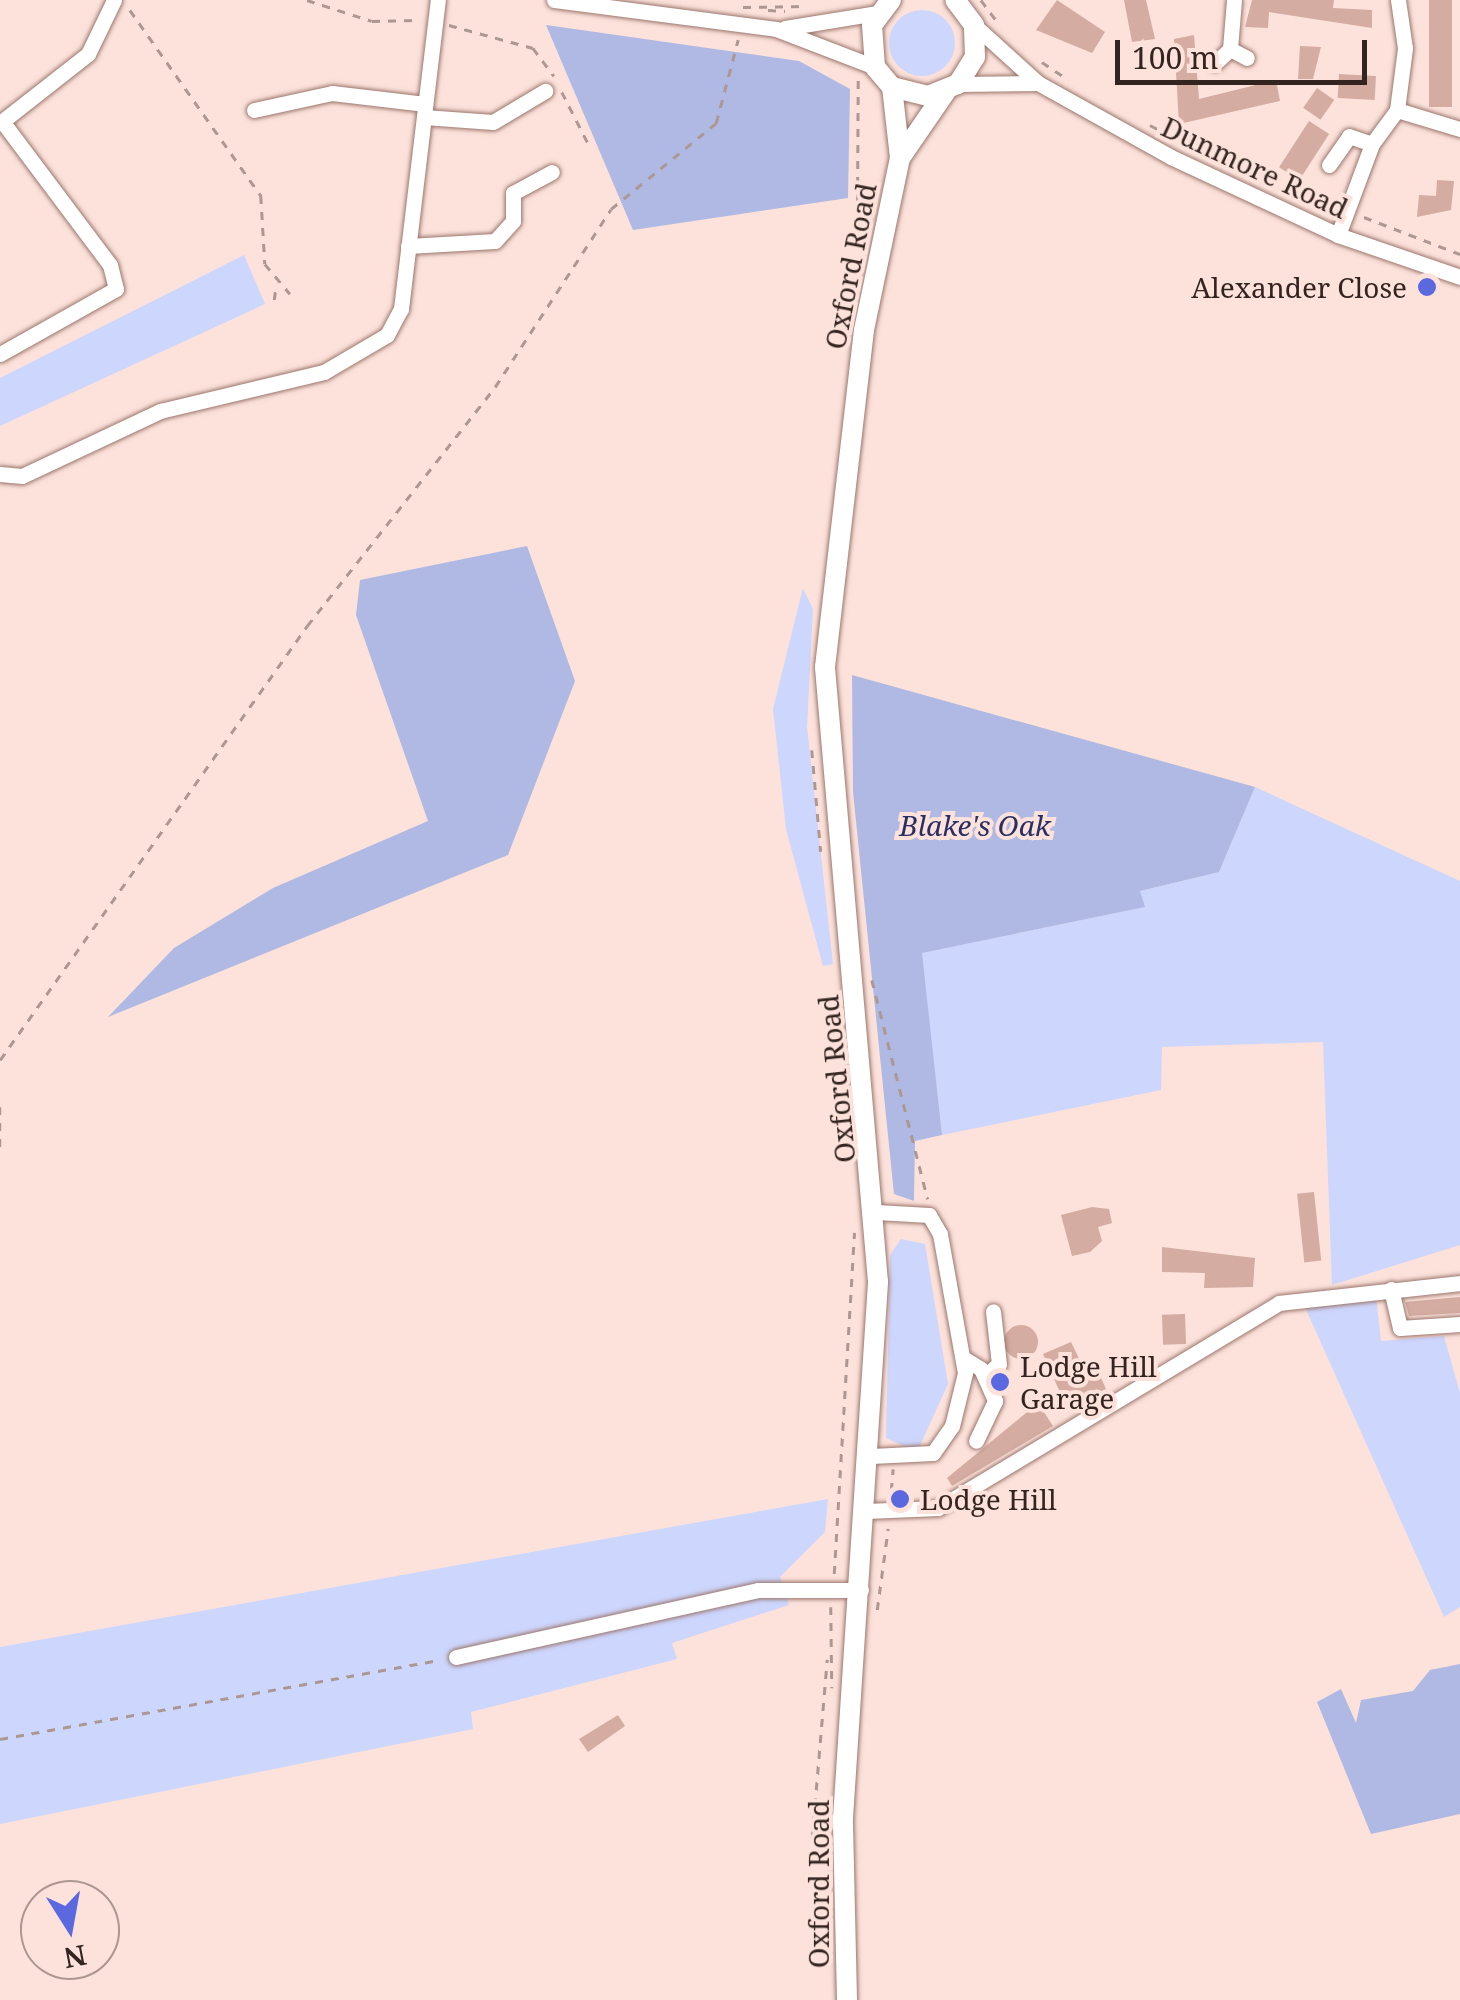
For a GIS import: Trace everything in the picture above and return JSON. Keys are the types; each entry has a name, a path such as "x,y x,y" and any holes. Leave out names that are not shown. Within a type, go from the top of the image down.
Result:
{"main road":[{"path":"956,0 974,26"},
{"path":"885,6 869,40 875,67 892,87 952,88"},
{"name":"Oxford Road","path":"900,158 975,57 974,26"},
{"name":"Oxford Road","path":"848,2000 844,1818 871,1456 876,1212 825,667 864,330 900,158 892,87"}],"street":[{"path":"0,354 116,289 110,265 1,122 88,54 114,0"},
{"path":"0,474 22,476 160,410 356,360 388,335 400,309 438,0"},
{"path":"554,0 776,28 875,67"},
{"path":"1215,63 1230,49 1234,0"},
{"path":"1338,235 1372,144 1396,110 1404,2"},
{"path":"776,28 885,6"},
{"name":"Dunmore Road","path":"974,26 1038,83 1338,235 1460,276"},
{"path":"1230,49 1247,58"},
{"name":"Dunmore Road","path":"952,88 1038,83"},
{"path":"254,110 332,93 493,122 544,91"},
{"path":"1396,110 1460,129"},
{"path":"1329,164 1348,136 1372,144"},
{"path":"408,246 494,241 513,221 513,192 552,172"},
{"path":"871,1456 933,1453 960,1400 964,1358 948,1256 929,1215 876,1212"},
{"path":"866,1511 938,1508 1279,1303 1460,1282"},
{"path":"1391,1289 1400,1328 1460,1324"},
{"path":"985,1376 999,1364 993,1311"},
{"path":"964,1358 985,1376 995,1408 976,1441"},
{"path":"456,1656 758,1590 860,1590"}],"path":[{"path":"124,0 261,196 265,264 276,283 290,294"},
{"path":"307,0 372,21 435,21 533,48 590,150"},
{"path":"981,0 1011,38"},
{"path":"724,7 818,10"},
{"path":"0,1060 307,626 495,387 612,209 716,123 739,39"},
{"path":"1031,55 1074,83"},
{"path":"1132,118 1203,156"},
{"path":"1312,198 1460,254"},
{"path":"274,300 276,283"},
{"path":"868,965 927,1169 929,1215"},
{"path":"0,1106 0,1154"},
{"path":"874,1619 888,1529"},
{"path":"830,1629 833,1588"},
{"path":"812,1838 827,1655"},
{"path":"0,1739 456,1656"}],"shaded area":[{"path":"922,10 945,20 955,43 945,66 922,76 899,66 889,43 899,20"},
{"path":"244,255 265,304 0,426 0,378"},
{"path":"803,588 813,609 807,727 833,964 823,966 786,829 773,709"},
{"path":"1255,787 1460,881 1460,1245 1332,1285 1323,1042 1162,1047 1161,1090 942,1135 921,953 1144,907 1140,891 1219,872"},
{"path":"901,1239 925,1244 948,1384 917,1452 886,1438 890,1255"},
{"path":"1376,1296 1381,1341 1444,1336 1460,1393 1460,1607 1444,1617 1304,1305"},
{"path":"828,1499 825,1532 780,1577 789,1605 672,1643 677,1659 471,1712 473,1729 0,1824 0,1647"}],"green space":[{"path":"546,25 799,61 850,89 848,198 633,230"},
{"path":"527,546 575,681 508,855 108,1017 174,948 273,888 428,821 356,615 360,580"},
{"name":"Blake's Oak","path":"852,675 1255,787 1219,872 1140,891 1145,907 922,953 942,1135 915,1141 914,1201 894,1194 853,792"},
{"path":"1460,1664 1460,1814 1371,1834 1317,1702 1341,1689 1356,1723 1361,1700 1413,1691 1430,1670"}],"building":[{"path":"1057,0 1105,32 1092,53 1036,30"},
{"path":"1124,0 1146,0 1155,39 1132,42"},
{"path":"1252,0 1334,0 1333,8 1372,10 1372,28 1269,12 1268,28 1245,27"},
{"path":"1429,0 1452,0 1452,107 1429,107"},
{"path":"1194,35 1199,99 1276,80 1280,101 1179,124 1174,39"},
{"path":"1300,46 1321,47 1313,79 1298,79"},
{"path":"1339,74 1376,76 1375,100 1338,98"},
{"path":"1317,88 1334,100 1320,120 1303,108"},
{"path":"1309,121 1329,134 1299,180 1279,167"},
{"path":"1437,180 1454,181 1451,210 1417,217 1419,195 1436,196"},
{"path":"1314,1192 1321,1261 1304,1262 1297,1194"},
{"path":"1092,1207 1109,1209 1112,1223 1098,1227 1102,1241 1090,1252 1072,1256 1061,1215"},
{"path":"1162,1247 1255,1258 1253,1287 1204,1288 1205,1273 1162,1272"},
{"path":"1460,1297 1460,1313 1409,1316 1405,1302"},
{"path":"1185,1314 1186,1344 1163,1345 1162,1315"},
{"path":"1021,1325 1033,1330 1038,1342 1033,1354 1021,1359 1009,1354 1004,1342 1009,1330"},
{"path":"1071,1342 1087,1375 1098,1371 1106,1389 1067,1408 1043,1354"},
{"path":"1038,1403 1053,1426 952,1486 947,1478"},
{"path":"618,1715 625,1726 588,1752 579,1739"}],"place":[{"name":"Alexander Close","path":"1427,287"},
{"name":"Lodge Hill Garage","path":"1000,1382"},
{"name":"Lodge Hill","path":"900,1499"}]}
